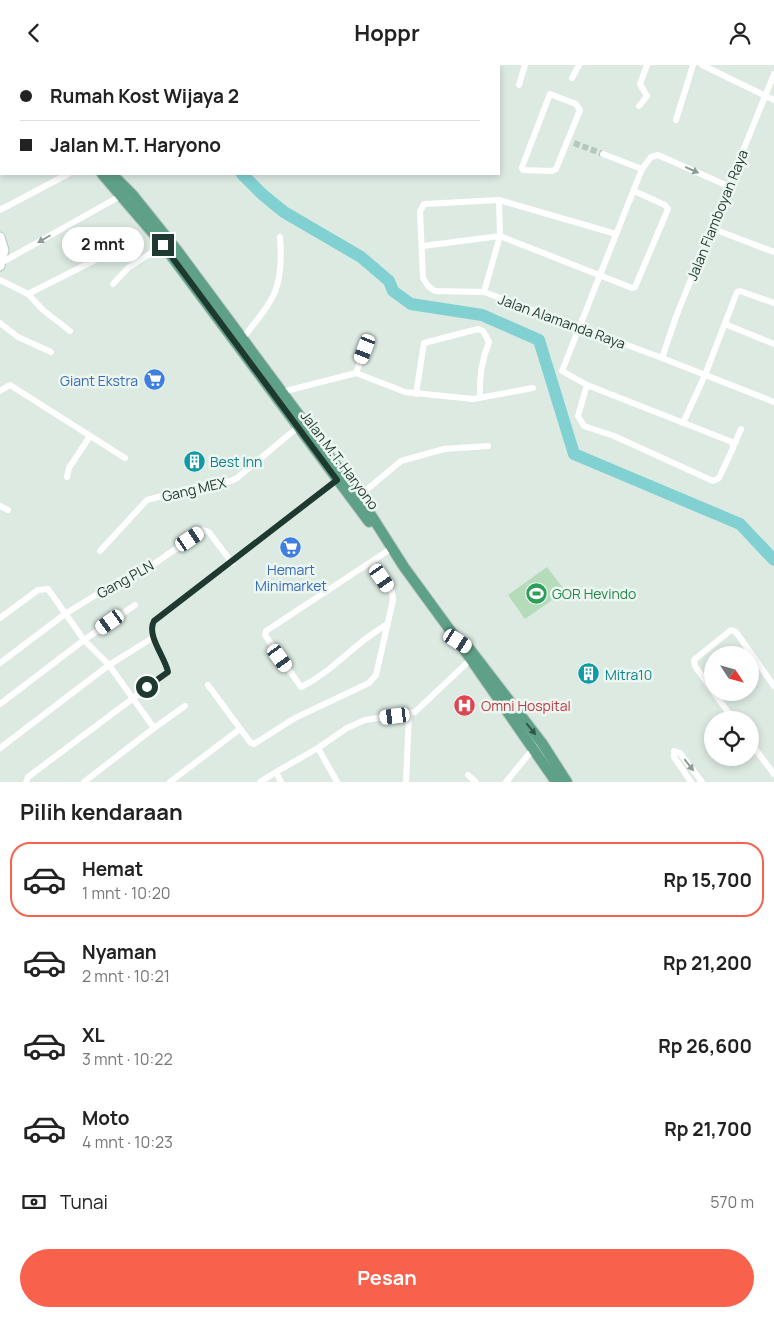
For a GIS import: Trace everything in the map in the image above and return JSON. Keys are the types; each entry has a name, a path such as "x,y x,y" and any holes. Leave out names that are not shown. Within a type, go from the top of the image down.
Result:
{"main road":[{"name":"Jalan M.T. Haryono","path":"103,175 122,194 163,245 337,480 392,548"},
{"name":"Jalan M.T. Haryono","path":"113,175 168,240 359,496 392,548 556,782"},
{"name":"Jalan M.T. Haryono","path":"458,641 470,648 542,743 567,782"}],"street":[{"path":"519,85 525,65"},
{"path":"572,78 579,65"},
{"path":"639,106 647,96 640,84 647,65"},
{"path":"676,120 693,65"},
{"path":"702,65 774,100"},
{"name":"Jalan Flamboyan Raya","path":"662,358 728,186 774,74"},
{"path":"549,94 576,104 579,108 570,142 554,170 522,169 549,94"},
{"path":"603,154 642,169"},
{"path":"728,186 655,154 642,169 599,276 581,328 562,370 563,373 587,385 734,445"},
{"path":"0,210 66,175"},
{"path":"423,246 500,236 630,288 635,287 668,209 665,205 634,191"},
{"path":"0,265 122,194"},
{"path":"484,292 500,236 499,200 616,234"},
{"name":"Jalan Alamanda Raya","path":"499,200 424,204 420,211 423,246 422,278 434,291 484,292 774,402"},
{"path":"712,228 774,252"},
{"path":"0,237 4,250 0,265"},
{"path":"242,339 276,294 282,266 280,237"},
{"path":"113,284 128,269 163,245"},
{"path":"26,293 103,256"},
{"path":"0,280 26,293 43,310 70,331"},
{"path":"683,423 705,375 739,291 774,303"},
{"path":"0,323 18,337 50,352"},
{"path":"725,324 774,344"},
{"path":"416,394 423,345 478,329 483,331 489,342 482,362 479,384 480,397"},
{"path":"356,373 365,349"},
{"path":"282,392 356,373 378,383 416,394 473,399 532,388"},
{"path":"0,391 10,385 125,458"},
{"path":"587,385 578,416 584,426 614,436 712,481 719,478 741,429"},
{"name":"Gang MEX","path":"100,551 147,500 237,478 298,427"},
{"path":"67,477 69,468 90,436"},
{"path":"359,496 402,461 444,449 488,446"},
{"path":"27,779 131,697 168,672 154,637 152,625 154,621 232,563 337,480"},
{"path":"0,506 8,510"},
{"name":"Gang PLN","path":"65,614 120,580 151,566 203,530 209,532 232,563"},
{"path":"388,624 301,687 265,635 266,631 372,563 392,548"},
{"path":"208,685 251,743 257,743 294,718 369,683 376,675 393,595 372,563"},
{"path":"0,617 42,588 48,589 84,640 109,665 154,728"},
{"path":"0,705 84,640 135,605"},
{"path":"0,663 65,614"},
{"path":"711,646 731,630 736,632 746,646"},
{"path":"0,747 109,665 154,637"},
{"path":"704,652 694,660 695,666 704,678"},
{"path":"260,782 318,748 347,728 365,719 415,712 470,661"},
{"path":"759,665 774,686"},
{"path":"84,782 154,728 185,707"},
{"path":"406,782 409,714"},
{"path":"170,782 240,729"},
{"path":"318,748 338,782"},
{"path":"506,782 533,749"},
{"path":"691,782 674,757 674,751 680,753 702,782"},
{"path":"759,754 774,775"},
{"path":"276,772 281,782"},
{"path":"468,775 476,782"}],"green space":[{"name":"GOR Hevindo","path":"547,567 565,591 525,619 508,595"}],"waterway":[{"path":"243,175 284,212 361,257 389,281 393,291 411,304 482,315 539,340 574,454 740,524 774,560"}],"tunnel":[{"path":"574,143 603,154"}],"place":[{"name":"Giant Ekstra","path":"154,380"},
{"name":"Best Inn","path":"194,461"},
{"name":"Hemart Minimarket","path":"291,547"},
{"name":"GOR Hevindo","path":"536,593"},
{"name":"Mitra10","path":"589,674"},
{"name":"Omni Hospital","path":"465,705"}],"route":[{"path":"147,687 168,672 154,637 152,628 154,621 232,563 337,480 163,245"}]}
